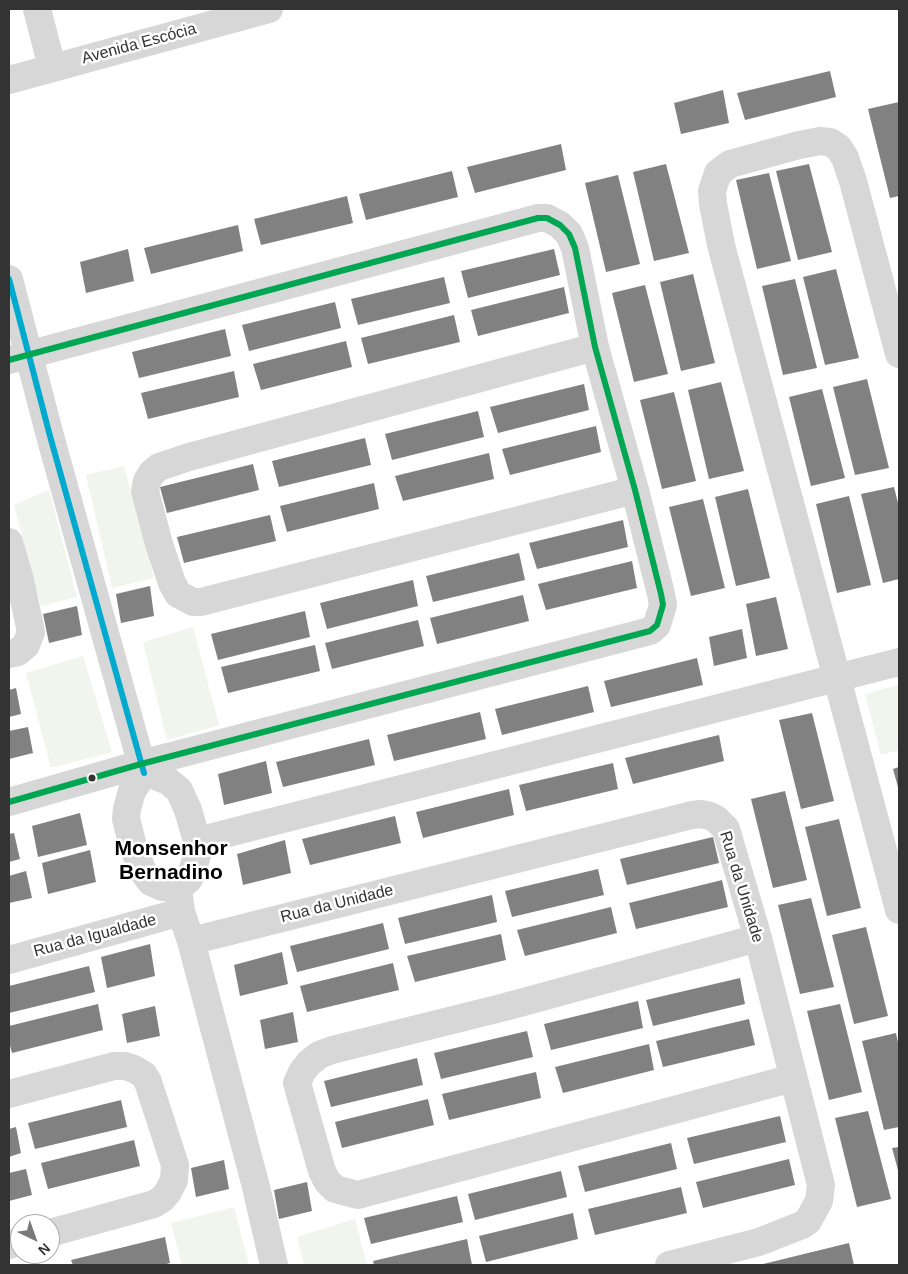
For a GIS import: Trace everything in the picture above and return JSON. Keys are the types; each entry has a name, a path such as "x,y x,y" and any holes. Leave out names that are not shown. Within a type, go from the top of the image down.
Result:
{"street":[{"path":"37,9 52,67"},
{"name":"Avenida Escócia","path":"9,80 270,9"},
{"path":"899,354 853,181 845,158 839,148 830,142 820,141 799,145 730,164 718,173 712,192 712,204 721,245 899,910"},
{"path":"9,802 142,769 650,631 657,625 663,605 635,490 595,347 571,238 565,230 547,218 538,218 19,357"},
{"path":"9,279 19,357 50,436 142,769 132,791 127,809 126,819 133,846 142,870 151,882 162,887 179,900 256,1187 274,1265"},
{"path":"595,347 158,467 147,481 145,491 158,544 178,594 193,602 201,602 635,490"},
{"path":"9,542 20,580 31,632 26,645 18,652 9,654"},
{"path":"197,841 899,662"},
{"path":"142,769 168,781 179,790 188,810 197,841 198,852 191,875 179,900"},
{"name":"Rua da Unidade","path":"191,941 692,815 701,814 716,819 726,829 758,938 821,1184 819,1201 813,1214 802,1225 759,1242 669,1265"},
{"name":"Rua da Igualdade","path":"9,960 179,900"},
{"path":"758,938 505,1007 332,1050 319,1055 309,1063 302,1072 298,1083 326,1181 335,1189 358,1195 793,1078"},
{"path":"9,1094 114,1066 125,1066 134,1069 144,1075 148,1082 175,1165 174,1180 168,1192 162,1200 154,1204 60,1230"}],"shaded area":[{"path":"124,466 154,578 112,588 86,475"},
{"path":"49,490 77,597 41,606 14,505"},
{"path":"193,627 219,725 167,740 143,642"},
{"path":"83,656 112,752 51,768 26,673"},
{"path":"899,685 899,750 881,755 865,694"},
{"path":"234,1207 249,1265 182,1265 171,1223"},
{"path":"355,1219 367,1265 304,1265 297,1237"}],"building":[{"path":"830,71 836,97 745,120 737,93"},
{"path":"723,90 729,123 681,134 674,103"},
{"path":"899,102 899,196 890,198 868,109"},
{"path":"561,144 566,170 475,193 467,167"},
{"path":"666,164 689,253 654,261 633,172"},
{"path":"809,164 832,252 798,260 776,171"},
{"path":"452,171 458,197 366,220 359,194"},
{"path":"769,173 791,261 757,269 736,180"},
{"path":"618,175 640,264 606,272 585,183"},
{"path":"347,196 353,223 261,245 254,219"},
{"path":"238,225 243,251 151,274 144,248"},
{"path":"128,249 134,281 86,293 80,262"},
{"path":"554,249 560,275 468,298 461,271"},
{"path":"836,269 859,358 825,365 803,277"},
{"path":"693,274 715,363 681,371 660,282"},
{"path":"444,277 450,303 358,325 351,299"},
{"path":"795,279 817,368 783,375 762,286"},
{"path":"645,285 668,374 634,382 612,293"},
{"path":"564,287 569,313 478,336 471,310"},
{"path":"335,302 341,328 249,351 242,325"},
{"path":"454,315 460,342 368,364 361,338"},
{"path":"225,329 231,356 139,378 132,352"},
{"path":"346,341 352,367 261,390 253,364"},
{"path":"234,371 239,397 148,419 141,393"},
{"path":"867,379 889,468 855,475 833,387"},
{"path":"721,382 744,471 709,479 688,390"},
{"path":"584,384 589,410 498,433 490,407"},
{"path":"822,389 845,478 811,486 789,397"},
{"path":"674,392 696,481 662,489 640,400"},
{"path":"478,411 484,437 392,460 385,434"},
{"path":"596,426 601,452 510,475 502,449"},
{"path":"365,438 371,465 279,487 272,461"},
{"path":"489,453 494,479 403,501 395,476"},
{"path":"253,464 259,490 167,513 160,487"},
{"path":"374,483 379,509 287,532 280,506"},
{"path":"894,487 899,507 899,579 883,583 861,494"},
{"path":"748,489 770,578 736,586 715,497"},
{"path":"849,496 871,585 837,593 816,504"},
{"path":"703,499 725,588 691,596 669,507"},
{"path":"270,515 276,541 184,563 177,537"},
{"path":"623,520 628,547 537,569 529,543"},
{"path":"519,553 525,580 433,602 426,576"},
{"path":"632,561 637,588 546,610 538,584"},
{"path":"413,580 418,606 327,629 320,603"},
{"path":"150,586 154,616 121,623 116,594"},
{"path":"523,595 529,621 437,644 430,618"},
{"path":"776,597 788,649 756,656 746,604"},
{"path":"77,606 82,635 49,643 43,614"},
{"path":"305,611 310,637 218,660 211,634"},
{"path":"418,620 424,646 332,669 325,643"},
{"path":"742,629 747,658 714,666 709,637"},
{"path":"315,645 320,671 228,693 221,667"},
{"path":"697,658 703,685 611,707 604,681"},
{"path":"588,686 594,712 502,735 495,709"},
{"path":"16,688 21,714 9,717 9,690"},
{"path":"480,712 486,739 394,761 387,735"},
{"path":"812,713 834,801 801,809 779,720"},
{"path":"28,727 33,753 9,759 9,731"},
{"path":"719,735 724,761 633,784 625,758"},
{"path":"369,739 375,765 283,787 276,762"},
{"path":"266,761 272,793 224,805 218,774"},
{"path":"613,763 618,789 526,811 519,785"},
{"path":"899,767 899,791 893,769"},
{"path":"509,789 514,815 423,838 416,812"},
{"path":"785,791 807,880 773,888 751,799"},
{"path":"80,813 87,845 38,857 32,826"},
{"path":"395,816 401,843 310,865 302,839"},
{"path":"839,819 861,908 827,916 805,827"},
{"path":"14,833 20,859 9,862 9,834"},
{"path":"713,837 719,863 627,885 620,859"},
{"path":"285,840 291,873 243,885 237,854"},
{"path":"90,850 96,882 48,894 42,863"},
{"path":"598,869 604,895 512,917 505,891"},
{"path":"26,871 32,898 9,903 9,876"},
{"path":"722,880 728,907 636,929 629,903"},
{"path":"492,895 497,922 405,944 398,918"},
{"path":"811,898 834,987 800,994 778,905"},
{"path":"611,907 617,933 525,956 517,930"},
{"path":"383,923 389,949 297,972 290,946"},
{"path":"866,927 888,1016 854,1024 832,935"},
{"path":"501,934 506,960 415,982 407,956"},
{"path":"150,944 155,976 107,988 101,957"},
{"path":"282,952 288,984 240,996 234,965"},
{"path":"393,963 399,990 307,1012 300,986"},
{"path":"89,966 95,992 9,1013 9,986"},
{"path":"740,978 745,1004 653,1026 646,1000"},
{"path":"638,1001 643,1028 551,1050 544,1024"},
{"path":"98,1004 103,1030 12,1053 9,1042 9,1026"},
{"path":"840,1004 862,1092 829,1100 807,1011"},
{"path":"155,1006 160,1036 127,1043 122,1014"},
{"path":"293,1012 298,1042 265,1049 260,1020"},
{"path":"749,1019 755,1045 663,1067 656,1041"},
{"path":"527,1031 533,1057 441,1079 434,1053"},
{"path":"896,1033 899,1047 899,1127 884,1130 862,1041"},
{"path":"649,1044 654,1070 563,1093 555,1067"},
{"path":"417,1058 423,1085 331,1107 324,1081"},
{"path":"536,1072 541,1098 449,1120 442,1094"},
{"path":"428,1099 434,1125 342,1148 335,1122"},
{"path":"121,1100 127,1127 35,1149 28,1123"},
{"path":"868,1111 891,1199 857,1207 835,1118"},
{"path":"780,1116 786,1142 694,1164 687,1138"},
{"path":"16,1127 21,1153 9,1157 9,1129"},
{"path":"134,1140 140,1166 48,1189 41,1163"},
{"path":"671,1143 677,1169 585,1192 578,1166"},
{"path":"899,1147 899,1174 892,1148"},
{"path":"789,1159 795,1185 703,1208 696,1182"},
{"path":"224,1160 229,1189 196,1197 191,1168"},
{"path":"26,1169 32,1195 9,1201 9,1173"},
{"path":"561,1171 567,1197 475,1220 468,1194"},
{"path":"307,1182 312,1211 279,1219 274,1190"},
{"path":"681,1187 687,1213 595,1235 588,1209"},
{"path":"457,1196 463,1222 371,1244 364,1218"},
{"path":"573,1213 578,1239 486,1262 479,1236"},
{"path":"165,1237 170,1263 163,1265 73,1265 71,1260"},
{"path":"467,1239 472,1265 374,1265 373,1261"},
{"path":"849,1243 854,1265 759,1265"}],"transit line":[{"path":"9,360 538,218 547,218 560,225 569,234 575,248 595,347 635,490 663,605 657,625 650,631 141,764 9,802"},
{"path":"9,279 50,436 144,773"}],"district":[{"name":"Monsenhor Bernadino","path":"171,861"}]}
